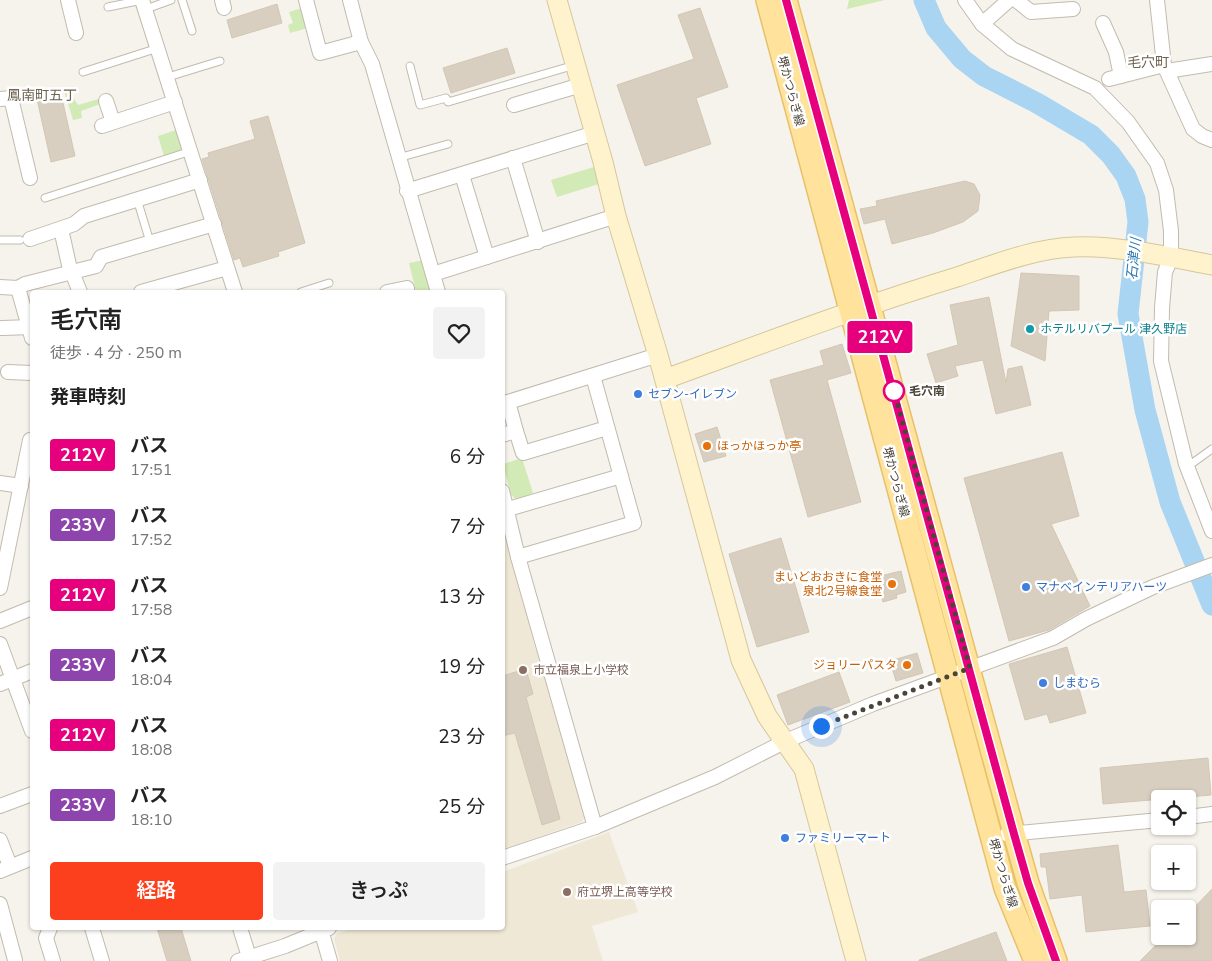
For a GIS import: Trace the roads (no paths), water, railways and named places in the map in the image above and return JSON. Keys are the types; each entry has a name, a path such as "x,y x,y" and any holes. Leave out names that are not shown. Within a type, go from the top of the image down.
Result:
{"main road":[{"name":"堺かつらぎ線","path":"767,0 849,312 950,677 1005,888 1035,961"},
{"name":"堺かつらぎ線","path":"786,0 1014,834 1028,883 1056,961"}],"street":[{"path":"68,0 76,33"},
{"path":"306,0 320,53 361,42"},
{"path":"350,0 361,42 372,64 407,191 437,290"},
{"path":"557,0 595,133 616,216 665,379 741,660 767,716 804,769 856,961"},
{"path":"965,0 982,24 1012,49 1095,88 1128,122 1157,163 1171,213 1166,257 1161,361 1187,467 1212,531"},
{"path":"982,24 1009,0"},
{"path":"1016,0 1031,12 1073,9"},
{"path":"1157,0 1166,68 1194,129 1202,136 1212,140"},
{"path":"143,3 159,48 234,290"},
{"path":"1103,23 1116,52 1115,78 1166,68 1212,64"},
{"path":"514,106 581,86"},
{"path":"0,99 11,98 30,178"},
{"path":"106,101 108,124 175,102"},
{"path":"407,191 595,133"},
{"path":"513,158 538,242"},
{"path":"462,175 487,257"},
{"path":"25,239 74,224 84,216 200,180"},
{"path":"433,274 616,216"},
{"path":"0,287 18,288 72,271 96,266 101,257 214,224"},
{"path":"61,229 79,290"},
{"path":"665,379 870,303 1009,260 1057,248 1074,246 1103,249 1212,265"},
{"path":"165,289 227,268"},
{"path":"18,288 30,328"},
{"path":"2,328 30,331"},
{"path":"607,428 522,453 508,402 658,355"},
{"path":"8,372 30,373"},
{"path":"518,557 634,523 593,376"},
{"path":"505,434 516,431"},
{"path":"0,588 3,557 21,486 30,440"},
{"path":"508,510 621,476"},
{"path":"0,483 21,486"},
{"path":"505,500 518,557 595,827"},
{"path":"505,857 595,827 715,777 786,741 873,704 1053,638 1086,618 1157,586 1212,565"},
{"path":"0,621 30,609"},
{"path":"0,644 30,725"},
{"path":"0,684 30,672"},
{"path":"0,806 30,795"},
{"path":"1196,816 1212,814"},
{"path":"991,835 1151,821"},
{"path":"0,840 5,868 30,859"},
{"path":"0,904 15,960"},
{"path":"49,930 46,938 53,961"},
{"path":"93,930 102,961"},
{"path":"240,930 243,959 285,946 323,930"},
{"path":"325,930 330,961"}],"lane":[{"path":"108,7 171,0"},
{"path":"182,0 192,31"},
{"path":"82,72 159,48"},
{"path":"168,77 220,61"},
{"path":"410,66 420,106 446,98 448,102 575,65"},
{"path":"398,159 448,144"},
{"path":"45,198 191,150"},
{"path":"137,199 150,242"},
{"path":"0,240 25,239"},
{"path":"308,290 330,283"},
{"path":"1187,467 1212,449"}],"waterway":[{"name":"石津川","path":"924,0 936,28 962,59 984,76 1037,103 1091,135 1111,155 1126,176 1135,199 1138,222 1128,314 1145,410 1170,502 1212,605"}],"place":[{"name":"ホテルリバプール 津久野店","path":"1030,329"},
{"name":"毛穴南","path":"894,391"},
{"name":"セブン-イレブン","path":"638,394"},
{"name":"ほっかほっか亭","path":"707,446"},
{"name":"まいどおおきに食堂 泉北2号線食堂","path":"892,584"},
{"name":"マナベインテリアハーツ","path":"1026,587"},
{"name":"ジョリーパスタ","path":"907,665"},
{"name":"市立福泉上小学校","path":"523,670"},
{"name":"しまむら","path":"1043,683"},
{"name":"ファミリーマート","path":"785,838"},
{"name":"府立堺上高等学校","path":"567,892"}],"district":[{"name":"毛穴町","path":"1148,62"},
{"name":"鳳南町五丁","path":"42,95"}]}
